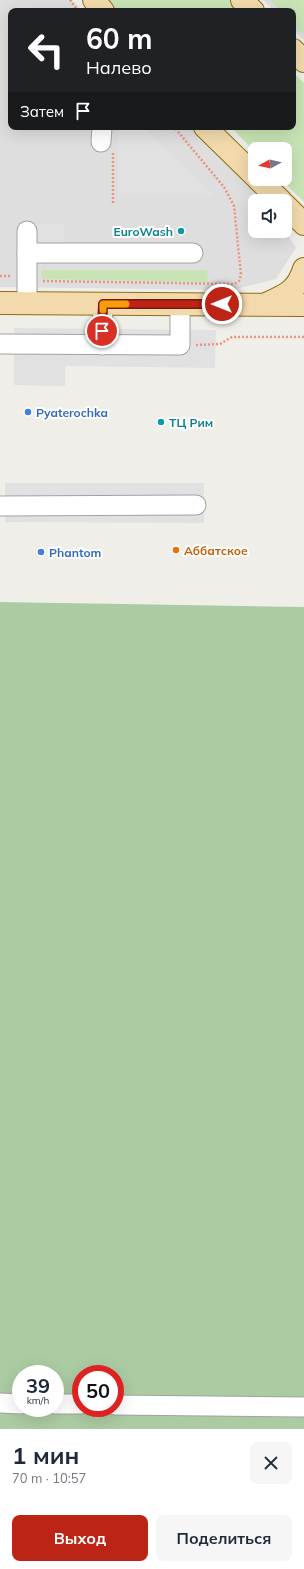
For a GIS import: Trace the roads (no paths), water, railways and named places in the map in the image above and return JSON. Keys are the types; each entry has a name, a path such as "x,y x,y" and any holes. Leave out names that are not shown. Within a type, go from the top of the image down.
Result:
{"main road":[{"path":"94,0 101,8"},
{"path":"242,0 250,8"},
{"path":"296,53 304,61"},
{"path":"209,130 248,169"},
{"path":"265,186 274,194"},
{"path":"292,212 304,224"},
{"path":"265,304 287,294 300,281 304,269"},
{"path":"0,304 304,305"}],"street":[{"path":"27,231 27,304"},
{"path":"27,253 193,253"},
{"path":"102,345 103,304"},
{"path":"0,344 180,345 180,304"},
{"path":"0,506 196,505"},
{"path":"0,1403 12,1404"},
{"path":"124,1405 304,1407"}],"place":[{"name":"EuroWash","path":"181,231"},
{"name":"Pyaterochka","path":"28,412"},
{"name":"ТЦ Рим","path":"161,422"},
{"name":"Аббатское","path":"176,550"},
{"name":"Phantom","path":"41,552"}]}
